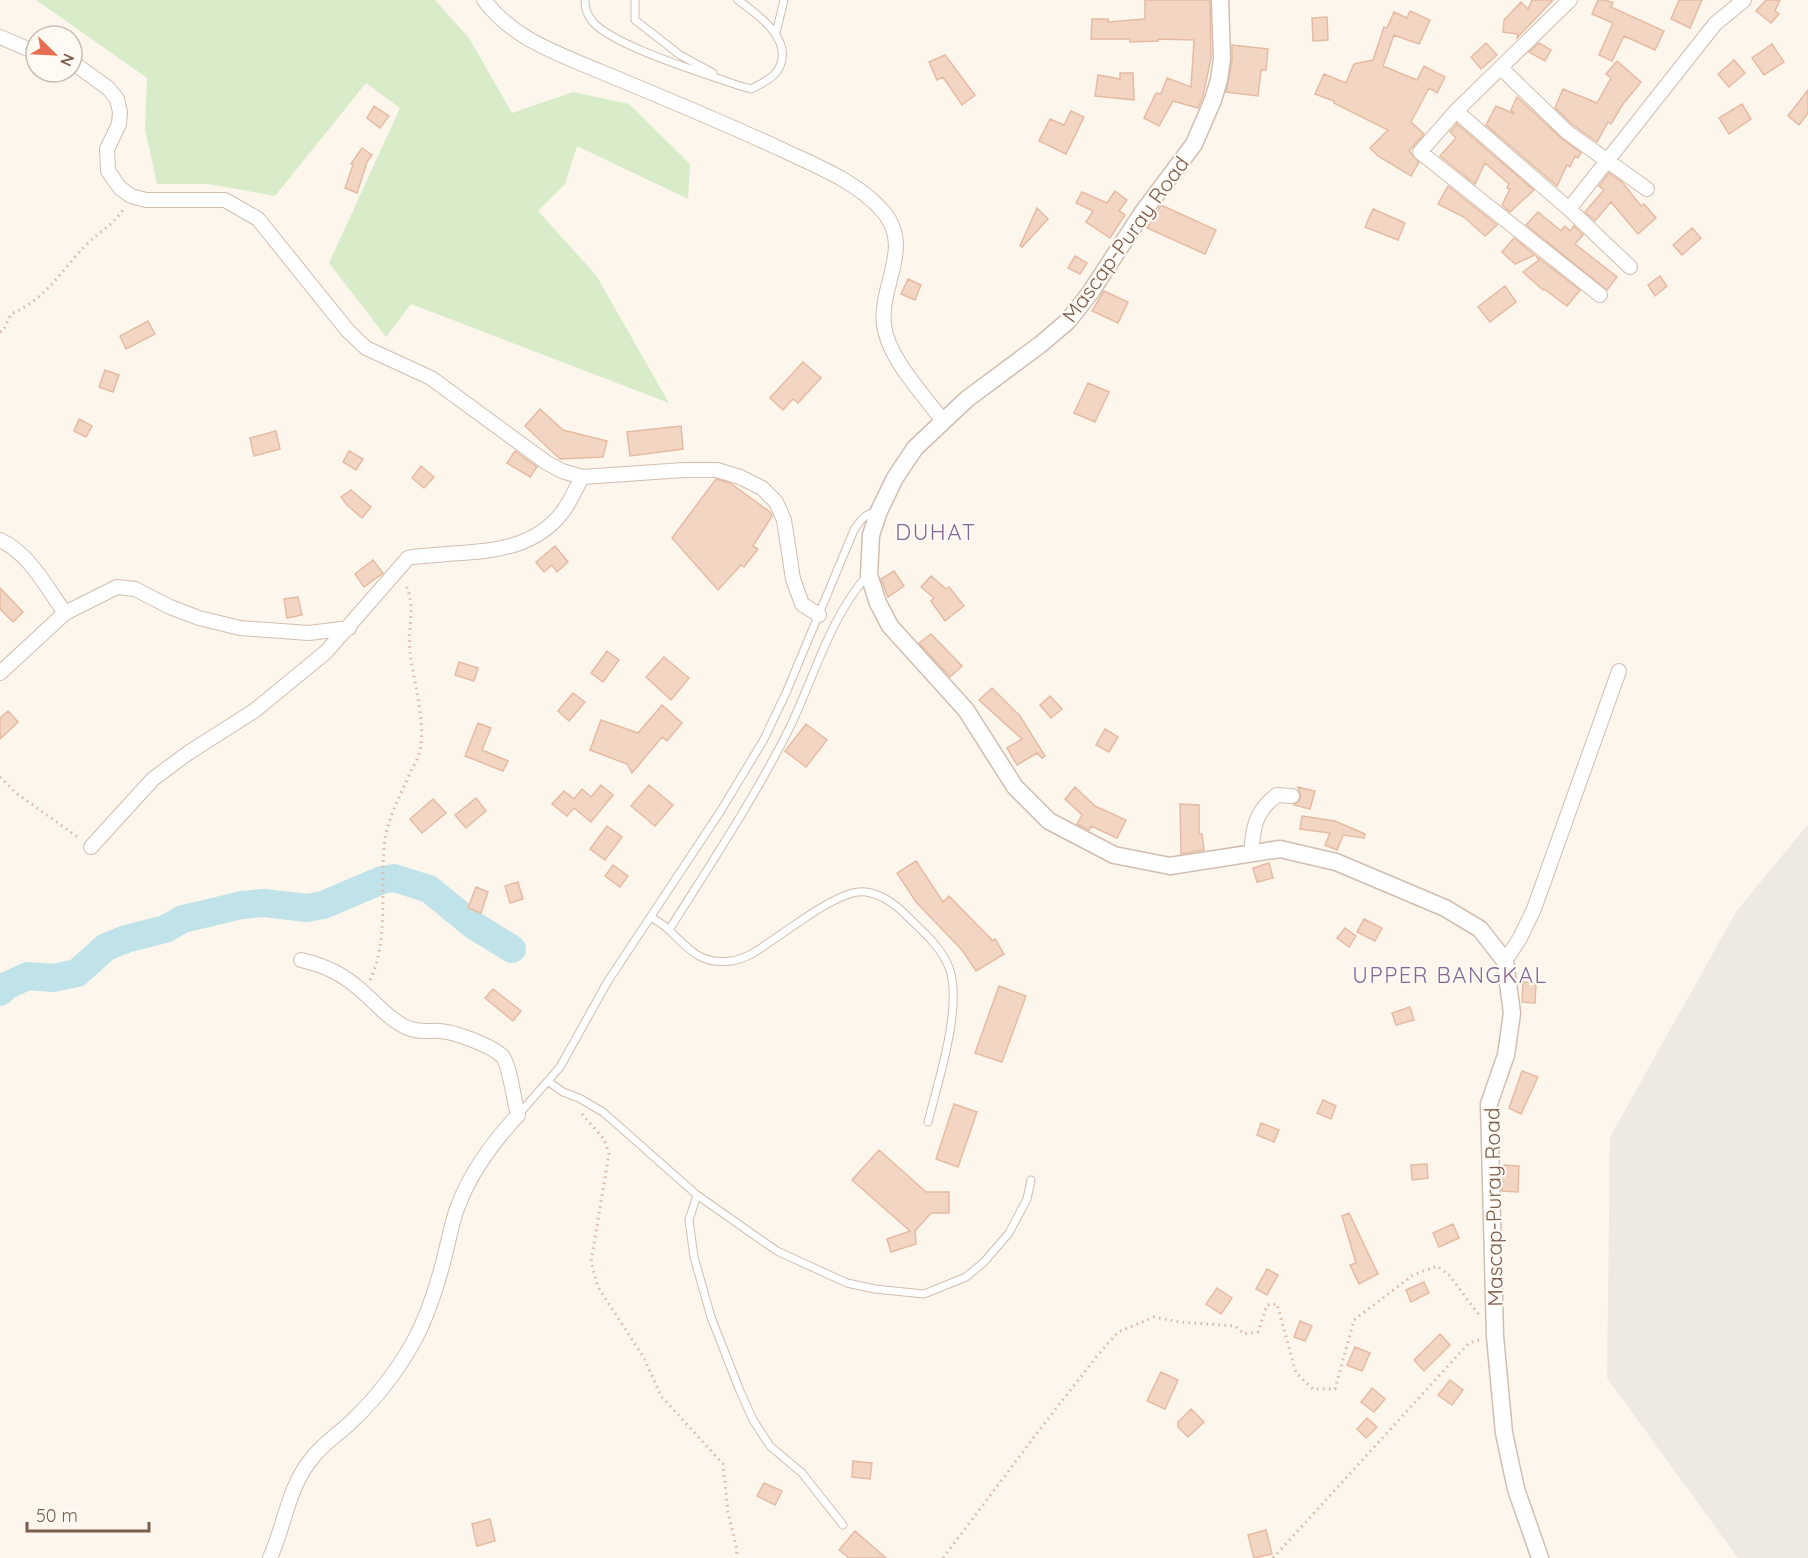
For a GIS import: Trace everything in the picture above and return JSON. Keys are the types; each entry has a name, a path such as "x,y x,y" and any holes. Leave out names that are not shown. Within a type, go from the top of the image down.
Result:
{"street":[{"path":"484,0 494,12 532,43 788,152 855,187 880,207 892,223 897,247 885,304 884,325 893,354 943,421"},
{"name":"Mascap-Puray Road","path":"1220,0 1222,59 1220,80 1194,144 1143,212 1090,293 1068,321 1041,345 967,399 915,448 895,478 879,511 871,535 868,575 878,603 890,626 966,710 1015,787 1049,820 1114,855 1170,866 1280,849 1336,862 1445,908 1480,929 1506,961 1512,1013 1506,1055 1489,1104 1495,1336 1504,1433 1516,1490 1539,1558"},
{"path":"1570,0 1456,111 1420,152 1600,295"},
{"path":"1569,209 1715,24 1744,0"},
{"path":"0,38 24,47"},
{"path":"1501,68 1567,132 1647,189"},
{"path":"84,71 108,88 117,99 120,112 119,124 107,149 108,171 120,188 131,196 146,200 225,200 258,219 348,331 366,348 431,378 547,463 562,471 582,477 717,470 740,477 762,488 776,502 784,520 793,579 802,604 819,615"},
{"path":"1456,111 1569,209 1630,267"},
{"path":"91,847 153,779 188,753 254,711 326,652 408,558 422,554 443,555 510,547 532,539 548,528 565,510 582,477"},
{"path":"0,540 12,545 24,557 65,613"},
{"path":"0,673 65,613 117,587 135,589 170,607 199,618 240,628 309,633 349,628"},
{"path":"1506,961 1534,909 1619,671"},
{"path":"1251,854 1253,834 1261,809 1277,795 1292,796"},
{"path":"270,1558 288,1503 300,1476 313,1457 353,1420 379,1391 398,1368 415,1338 444,1258 457,1207 472,1174 518,1115 508,1067 497,1052 442,1031 418,1032 405,1027 363,992 324,966 301,960"}],"lane":[{"path":"585,0 585,10 594,23 622,43 751,89 767,80 780,68 782,54 776,33 784,0"},
{"path":"635,0 635,20 680,55 737,85"},
{"path":"738,0 776,33"},
{"path":"518,1115 560,1067 608,981 720,812 763,741 854,530 862,518 870,512 879,511"},
{"path":"669,930 750,803 805,695 840,614 853,591 868,575"},
{"path":"651,917 669,930 691,952 707,961 731,961 751,955 830,902 851,893 873,893 893,902 937,946 950,970 954,996 949,1033 928,1122"},
{"path":"549,1082 563,1092 603,1112 697,1195 777,1251 847,1283 875,1289 905,1294 924,1294 966,1277 984,1263 1009,1233 1027,1198 1031,1180"},
{"path":"697,1195 689,1220 694,1257 711,1317 740,1391 753,1420 770,1446 802,1473 843,1525"}],"path":[{"path":"0,332 3,331 11,314 22,309 50,288 88,243 107,229 131,196"},
{"path":"363,992 372,976 381,940 385,838 390,815 420,752 421,731 409,647 412,617 408,590 398,568"},
{"path":"0,777 16,793 47,817 91,847"},
{"path":"563,1092 604,1139 609,1154 600,1219 591,1262 598,1287 644,1358 662,1396 723,1464 728,1512 737,1550 736,1558"},
{"path":"944,1558 1097,1356 1118,1332 1154,1317 1180,1323 1234,1326 1244,1334 1258,1332 1267,1305 1277,1304 1296,1373 1313,1389 1335,1389 1354,1320 1413,1275 1437,1266 1449,1275 1495,1336 1469,1343 1273,1558"}],"shaded area":[{"path":"1808,824 1808,1558 1738,1558 1607,1378 1610,1137 1736,912"}],"green space":[{"path":"36,0 435,0 469,38 512,113 573,92 629,104 690,164 688,199 577,146 565,184 538,211 596,275 669,403 411,304 386,337 329,263 400,108 366,83 275,196 208,184 157,184 145,129 147,78 84,34 84,24 70,24"}],"building":[{"path":"1145,0 1210,0 1211,58 1203,96 1198,108 1173,101 1159,126 1144,118 1156,93 1161,94 1167,78 1191,87 1194,40 1158,39 1158,41 1130,42 1130,39 1091,39 1092,19 1108,19 1108,22 1145,19"},
{"path":"1532,0 1553,0 1517,38 1518,34 1503,32 1504,20 1521,2 1528,9"},
{"path":"1598,0 1613,3 1611,7 1664,31 1655,50 1624,36 1612,61 1599,55 1613,23 1592,14"},
{"path":"1679,0 1702,0 1690,28 1671,19"},
{"path":"1766,0 1780,0 1775,11 1779,14 1771,23 1756,11"},
{"path":"1410,11 1430,20 1419,44 1394,35 1383,66 1417,80 1424,66 1445,77 1437,93 1429,88 1411,122 1424,134 1409,151 1419,162 1411,176 1378,156 1370,148 1388,130 1334,101 1315,94 1324,74 1346,83 1354,64 1373,60 1384,27 1387,28 1394,12 1407,18"},
{"path":"1327,17 1328,40 1313,41 1312,18"},
{"path":"1486,43 1497,55 1481,69 1471,57"},
{"path":"1539,43 1551,50 1545,61 1529,52"},
{"path":"1772,44 1784,62 1764,75 1752,58"},
{"path":"1232,45 1268,49 1266,70 1261,70 1258,96 1226,92 1232,60"},
{"path":"945,55 975,95 962,105 943,77 937,80 929,62"},
{"path":"1734,60 1745,73 1729,87 1718,74"},
{"path":"1617,61 1641,82 1623,104 1611,124 1608,122 1597,142 1573,125 1555,108 1563,89 1597,103 1611,78 1606,74"},
{"path":"1120,73 1133,73 1134,100 1095,96 1098,75 1120,79"},
{"path":"1808,90 1808,113 1799,125 1788,116"},
{"path":"1517,97 1561,138 1581,153 1578,158 1575,156 1570,167 1567,165 1557,186 1486,125 1496,106 1515,114 1511,110"},
{"path":"1742,104 1751,119 1729,134 1719,118"},
{"path":"374,106 389,116 380,128 367,118"},
{"path":"1071,111 1084,117 1066,154 1039,141 1050,119 1064,125"},
{"path":"1457,124 1534,190 1510,212 1502,205 1510,189 1507,188 1509,184 1485,163 1475,184 1440,156 1456,138 1450,132"},
{"path":"362,148 372,155 367,162 357,193 345,188 353,165 351,164"},
{"path":"1609,173 1622,182 1641,206 1644,204 1656,218 1638,234 1611,202 1595,221 1585,212 1604,190 1599,186"},
{"path":"1448,186 1497,225 1485,236 1464,217 1438,204"},
{"path":"1115,191 1127,200 1119,211 1125,215 1110,238 1086,222 1093,211 1076,203 1082,192 1107,203"},
{"path":"1161,205 1216,230 1205,254 1147,228"},
{"path":"1037,208 1048,219 1022,247 1020,246"},
{"path":"1373,209 1405,223 1398,240 1365,227"},
{"path":"1538,212 1561,231 1565,226 1570,231 1574,226 1583,235 1575,244 1617,277 1607,290 1526,225"},
{"path":"1692,228 1701,238 1682,255 1673,245"},
{"path":"1514,238 1535,255 1515,264 1502,252"},
{"path":"1075,256 1087,263 1080,274 1068,268"},
{"path":"1536,256 1580,290 1567,306 1543,290 1523,272 1539,260"},
{"path":"1660,276 1667,286 1655,296 1648,285"},
{"path":"908,279 921,285 915,300 901,294"},
{"path":"1505,286 1516,302 1490,322 1478,307"},
{"path":"1104,291 1128,302 1118,323 1092,311"},
{"path":"148,321 155,334 126,349 120,336"},
{"path":"803,362 821,378 798,403 793,399 783,410 770,398"},
{"path":"105,370 119,375 113,392 99,387"},
{"path":"1088,383 1109,392 1095,422 1074,413"},
{"path":"540,409 563,430 607,441 603,457 560,459 525,426"},
{"path":"79,419 92,426 86,437 74,431"},
{"path":"681,426 683,449 630,456 627,432"},
{"path":"276,431 280,449 254,456 250,438"},
{"path":"349,451 363,459 356,470 343,462"},
{"path":"515,451 537,467 530,477 507,463"},
{"path":"421,466 434,477 424,488 412,478"},
{"path":"716,479 730,483 770,512 772,516 753,546 758,549 744,567 741,565 718,590 672,538"},
{"path":"351,490 371,507 362,518 341,497"},
{"path":"555,546 568,562 557,572 552,565 544,572 536,562"},
{"path":"373,560 383,573 364,587 355,574"},
{"path":"894,571 904,586 888,597 881,579"},
{"path":"931,576 946,589 949,587 964,606 945,621 931,601 934,598 921,587"},
{"path":"0,588 23,612 13,622 0,609"},
{"path":"298,597 302,615 287,618 284,599"},
{"path":"931,634 962,666 950,677 919,643"},
{"path":"607,651 619,660 603,682 591,673"},
{"path":"664,657 689,678 671,700 646,677"},
{"path":"459,662 478,668 474,681 455,675"},
{"path":"992,688 1020,716 1045,756 1042,758 1037,753 1017,765 1007,748 1022,739 979,700"},
{"path":"573,693 585,702 569,721 558,711"},
{"path":"1050,696 1062,709 1051,718 1040,705"},
{"path":"662,705 682,723 667,741 662,737 632,773 627,764 590,750 601,720 638,733"},
{"path":"8,711 18,722 0,739 0,718"},
{"path":"478,723 491,728 482,750 508,761 503,771 465,756"},
{"path":"806,724 827,740 806,767 785,751"},
{"path":"1105,729 1118,737 1109,752 1096,745"},
{"path":"601,785 613,795 591,822 574,808 567,816 552,804 564,791 574,799 582,789 591,797"},
{"path":"649,785 673,805 655,826 631,806"},
{"path":"1075,787 1095,806 1126,820 1117,838 1091,826 1089,830 1077,824 1082,815 1065,799"},
{"path":"1298,787 1315,791 1310,809 1294,805 1301,797"},
{"path":"476,798 486,811 466,828 455,815"},
{"path":"433,799 446,813 422,833 410,819"},
{"path":"1180,804 1199,805 1199,834 1202,834 1204,850 1181,854"},
{"path":"1302,816 1335,821 1365,834 1364,838 1343,835 1337,850 1325,845 1330,833 1300,829"},
{"path":"607,826 622,837 605,860 590,849"},
{"path":"916,861 943,902 949,896 993,941 995,939 1004,954 976,971 962,950 916,902 897,873"},
{"path":"1269,863 1273,878 1257,882 1253,868"},
{"path":"613,865 628,876 620,887 605,876"},
{"path":"518,882 523,899 510,903 505,886"},
{"path":"476,887 488,892 481,913 468,908"},
{"path":"1364,919 1382,928 1375,941 1357,932"},
{"path":"1345,928 1356,936 1349,947 1337,938"},
{"path":"1523,982 1536,983 1535,1003 1522,1002"},
{"path":"999,986 1026,996 1002,1062 975,1053"},
{"path":"493,989 521,1011 513,1021 485,998"},
{"path":"1410,1007 1414,1020 1396,1025 1392,1013"},
{"path":"1522,1071 1538,1077 1521,1114 1509,1108"},
{"path":"1323,1100 1336,1106 1331,1119 1317,1113"},
{"path":"954,1104 977,1112 958,1167 936,1159"},
{"path":"1261,1123 1279,1130 1274,1142 1257,1135"},
{"path":"879,1150 926,1192 949,1192 949,1213 931,1213 915,1231 916,1244 891,1252 887,1239 910,1231 852,1180"},
{"path":"1427,1164 1428,1178 1412,1180 1411,1165"},
{"path":"1504,1165 1519,1166 1518,1192 1502,1191"},
{"path":"1349,1213 1378,1274 1359,1284 1350,1265 1356,1263 1342,1216"},
{"path":"1453,1224 1459,1238 1439,1247 1433,1233"},
{"path":"1267,1269 1278,1275 1267,1295 1256,1289"},
{"path":"1424,1282 1429,1293 1411,1302 1406,1290"},
{"path":"1217,1288 1232,1298 1221,1314 1206,1304"},
{"path":"1300,1321 1312,1326 1305,1341 1294,1337"},
{"path":"1440,1334 1450,1345 1424,1371 1414,1360"},
{"path":"1355,1347 1370,1353 1362,1371 1347,1365"},
{"path":"1161,1372 1178,1380 1165,1409 1147,1401"},
{"path":"1450,1380 1463,1390 1452,1405 1438,1395"},
{"path":"1372,1388 1385,1399 1374,1412 1361,1402"},
{"path":"1191,1409 1204,1422 1188,1437 1178,1427 1178,1422"},
{"path":"1367,1418 1377,1427 1366,1438 1357,1429"},
{"path":"853,1461 872,1463 870,1479 852,1477"},
{"path":"764,1483 782,1491 775,1505 757,1496"},
{"path":"490,1519 495,1541 477,1546 472,1524"},
{"path":"1266,1530 1272,1554 1254,1558 1248,1535"},
{"path":"855,1531 886,1558 849,1558 839,1550"}],"waterway":[{"path":"0,992 8,985 28,976 53,978 77,973 106,947 126,939 165,929 183,919 242,905 264,903 307,908 323,905 382,880 394,878 429,889 473,925 512,949"}],"district":[{"name":"DUHAT","path":"936,532"},
{"name":"UPPER BANGKAL","path":"1450,975"}]}
